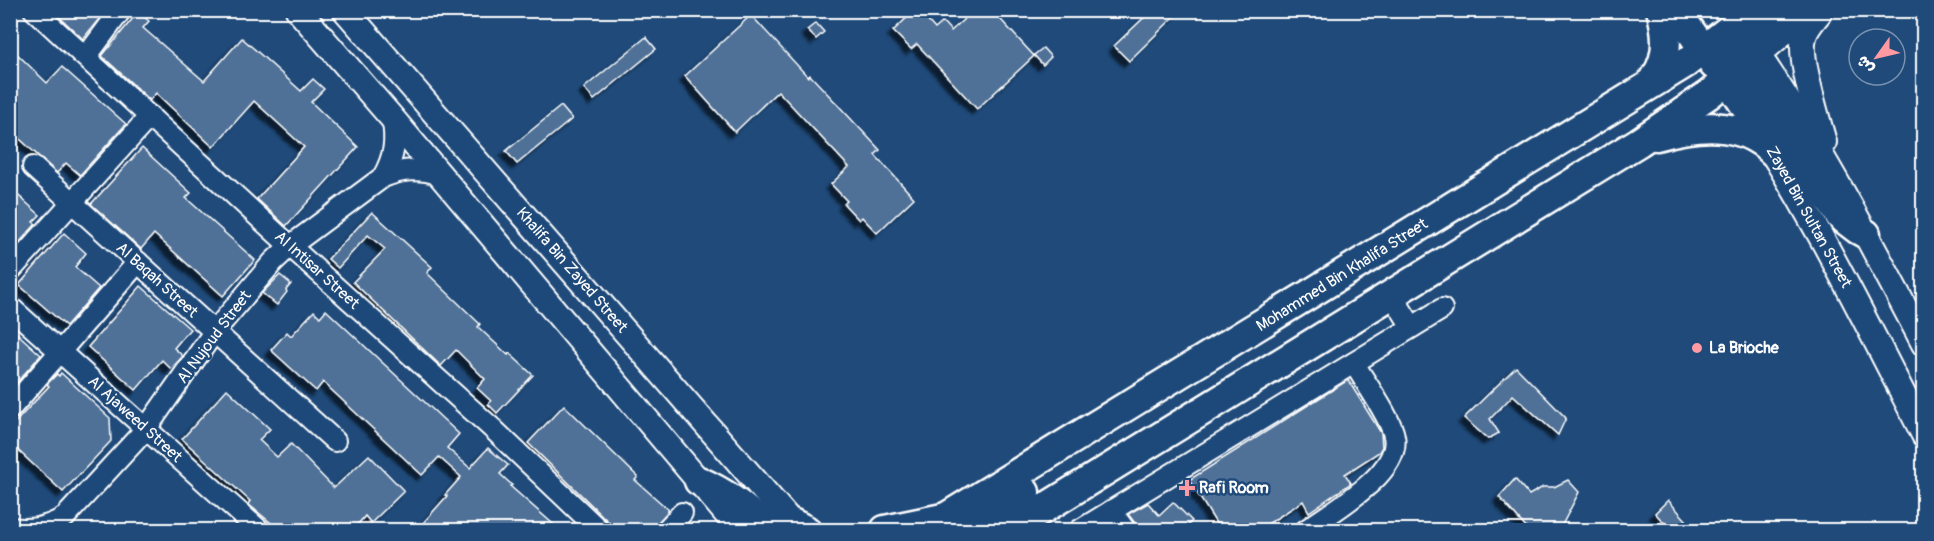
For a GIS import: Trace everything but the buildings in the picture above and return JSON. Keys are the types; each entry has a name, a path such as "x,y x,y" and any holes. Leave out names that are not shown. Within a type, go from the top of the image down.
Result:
{"highway":[{"path":"1647,87 1659,72 1665,56 1665,29 1661,10"},
{"name":"Zayed Bin Sultan Street","path":"1676,10 1733,47"},
{"path":"1700,10 1733,47 1834,208 1848,223 1866,234"},
{"path":"1569,186 1588,162 1699,83 1733,47 1781,10"},
{"name":"Mohammed Bin Khalifa Street","path":"946,526 1025,492 1045,472 1060,448 1686,63 1733,47"},
{"name":"Mohammed Bin Khalifa Street","path":"1009,531 1639,142 1733,47"},
{"path":"1639,142 1671,132 1720,127 1747,134 1773,152"},
{"path":"699,481 790,529"},
{"path":"885,531 946,526"}],"main road":[{"path":"298,10 741,531"},
{"name":"Khalifa Bin Zayed Street","path":"345,10 790,529"},
{"name":"Mohammed Bin Khalifa Street","path":"1733,47 1810,10"},
{"path":"1821,10 1804,35 1803,52 1813,106 1836,179"},
{"name":"Zayed Bin Sultan Street","path":"1733,47 1773,152 1849,289 1923,435"},
{"name":"Zayed Bin Sultan Street","path":"1733,47 1807,129 1866,234 1923,344"}],"street":[{"name":"Al Intisar Street","path":"34,10 493,429 599,531"},
{"path":"86,57 121,10"},
{"path":"10,271 150,117"},
{"path":"383,177 391,164 395,149 392,118"},
{"name":"Al Baqah Street","path":"33,167 334,441"},
{"name":"Al Nujoud Street","path":"11,529 39,529 52,524 62,524 146,429 214,332 269,267 290,246 383,177 411,169 439,174"},
{"path":"10,409 138,262"},
{"path":"1392,295 1412,327"},
{"name":"Al Ajaweed Street","path":"10,307 259,531"},
{"path":"1080,531 1442,309"},
{"path":"1306,531 1368,486 1388,465 1395,451 1392,427 1354,363"},
{"path":"1111,511 1125,531"},
{"path":"666,531 682,513"}],"place":[{"name":"La Brioche","path":"1697,348"},
{"name":"Rafi Room","path":"1187,488"}]}
